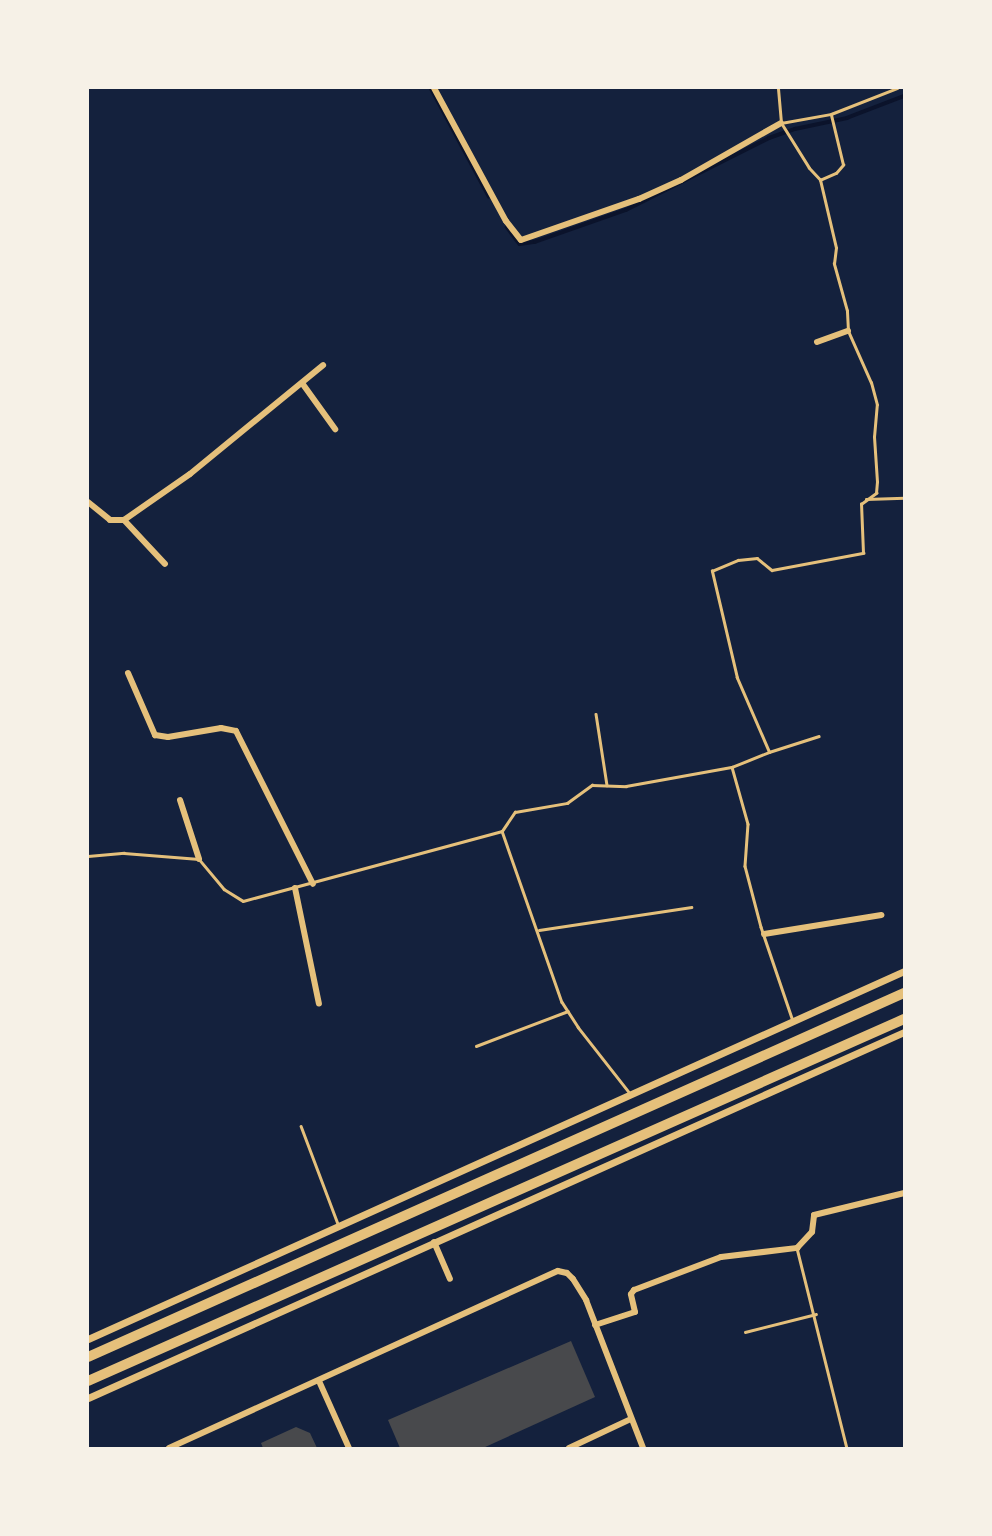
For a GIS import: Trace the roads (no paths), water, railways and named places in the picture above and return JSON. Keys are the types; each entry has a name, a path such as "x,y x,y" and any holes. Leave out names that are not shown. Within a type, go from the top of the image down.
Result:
{"highway":[{"path":"88,1357 905,993"},
{"path":"88,1381 905,1019"}],"street":[{"path":"434,88 506,221 521,240 639,198 681,180 782,124"},
{"path":"817,341 848,331"},
{"path":"88,502 110,520 124,520 173,488 323,365"},
{"path":"302,383 335,429"},
{"path":"124,520 166,564"},
{"path":"128,673 155,735 168,737 221,728 236,732 313,884"},
{"path":"180,800 199,859"},
{"path":"295,888 318,1004"},
{"path":"764,934 881,915"},
{"path":"88,1339 338,1224 905,971"},
{"path":"88,1398 905,1032"},
{"path":"595,1325 635,1312 632,1291 721,1257 797,1248 811,1234 814,1215 905,1193"},
{"path":"434,1242 450,1279"},
{"path":"169,1448 558,1272 567,1273 573,1279 595,1325 643,1448"},
{"path":"319,1381 349,1448"},
{"path":"569,1448 631,1419"}],"lane":[{"path":"769,752 737,678 712,571 738,560 757,558 772,570 863,553 860,514 864,499 876,493 877,405 871,383 848,331 847,311 834,264 836,247 820,180 808,169 782,124 778,88"},
{"path":"782,124 831,114 897,88"},
{"path":"820,180 836,173 843,164 831,114"},
{"path":"864,499 905,498"},
{"path":"596,714 607,785"},
{"path":"88,856 124,853 199,859 224,889 243,901 502,831 515,812 567,803 592,785 626,786 732,767 819,736"},
{"path":"732,767 748,824 745,866 793,1021"},
{"path":"502,831 568,1011 631,1095"},
{"path":"538,930 691,907"},
{"path":"476,1046 568,1011"},
{"path":"301,1126 338,1224"},
{"path":"797,1248 816,1314 831,1391 847,1448"},
{"path":"745,1332 816,1314"}],"waterway":[{"path":"431,88 489,196"},
{"path":"507,227 520,244 535,242 626,210 769,138 795,129 847,118 904,96"}]}
